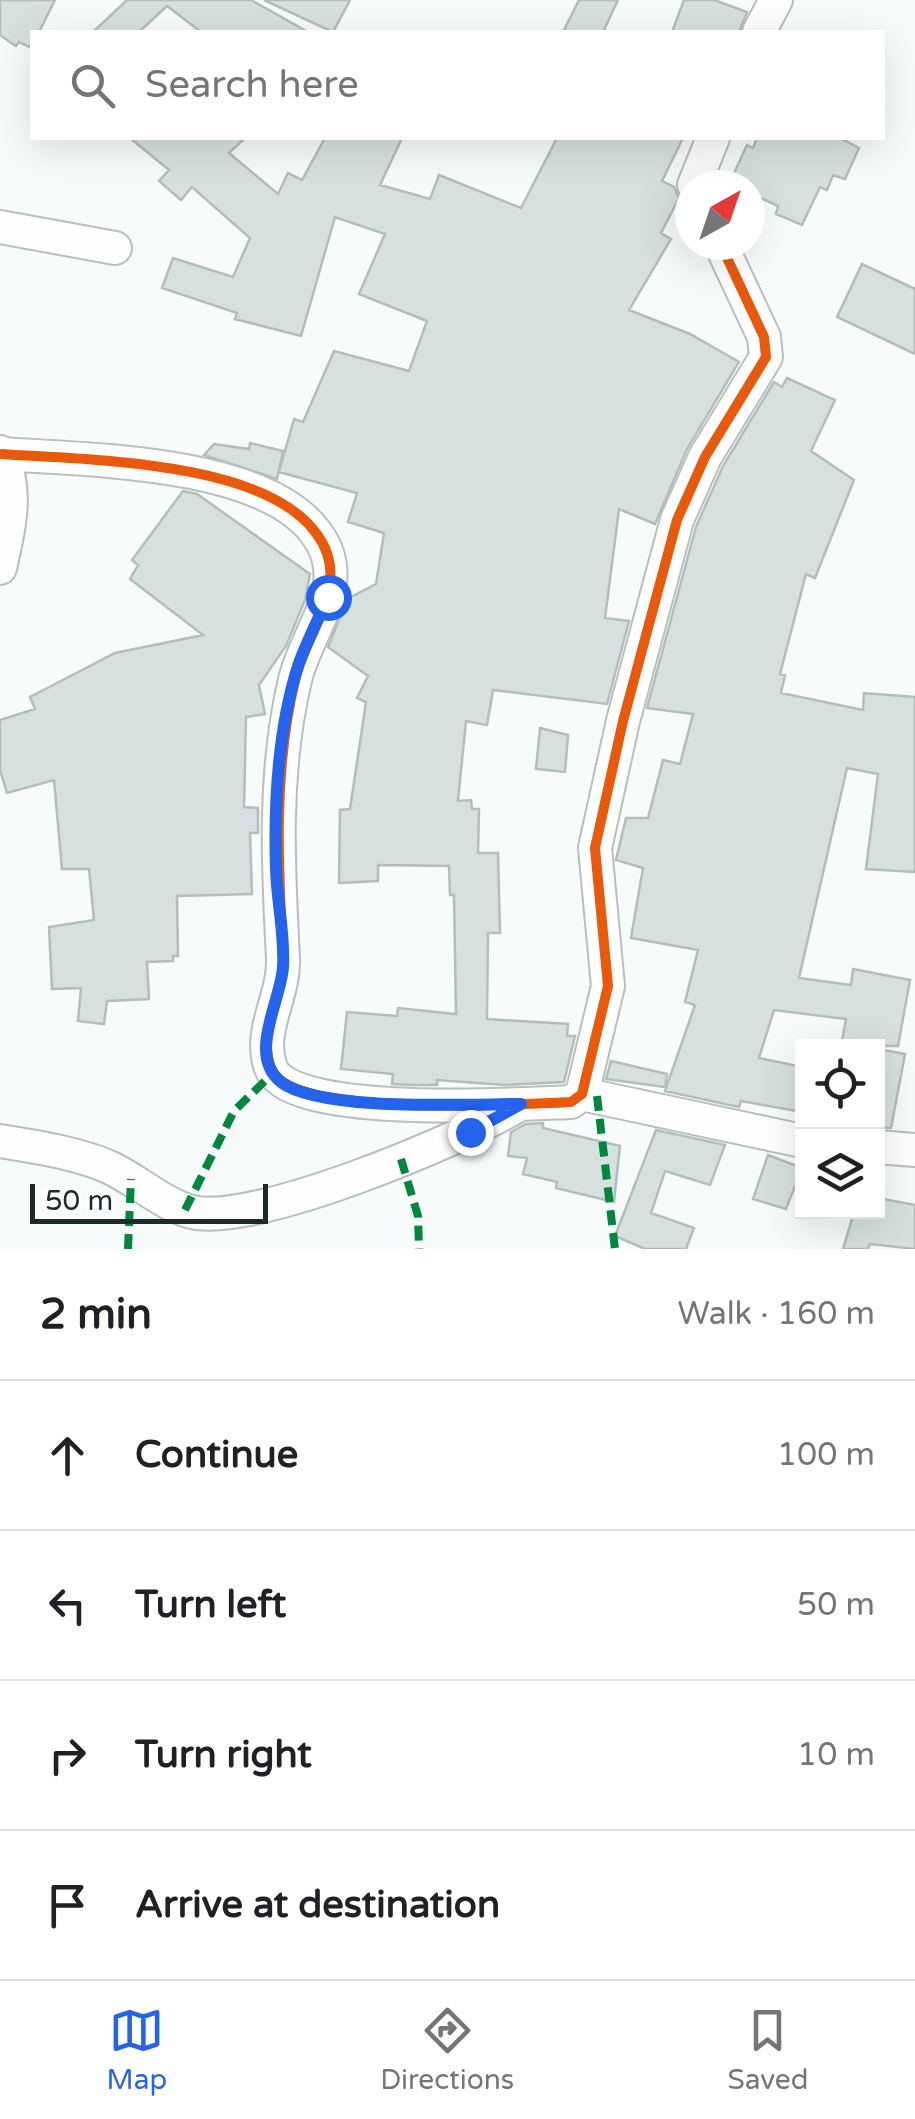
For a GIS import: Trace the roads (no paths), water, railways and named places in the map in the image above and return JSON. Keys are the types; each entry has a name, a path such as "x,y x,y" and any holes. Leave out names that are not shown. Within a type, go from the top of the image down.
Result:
{"street":[{"path":"761,30 776,0"},
{"path":"700,170 712,140"},
{"path":"0,227 115,248"},
{"path":"0,568 10,528 12,486 1,453 172,466 266,495 298,514 316,531 328,552 334,576 299,665 278,778 276,869 284,963 281,989 266,1038 272,1073 284,1084 306,1093 350,1100 570,1102 582,1094 608,986 595,848 623,721 677,520 705,457 766,358 764,337 727,260"},
{"path":"582,1094 795,1139"},
{"path":"0,1141 91,1161 185,1210 207,1213 240,1210 361,1176 470,1132 521,1104"},
{"path":"885,1148 915,1150"}]}
